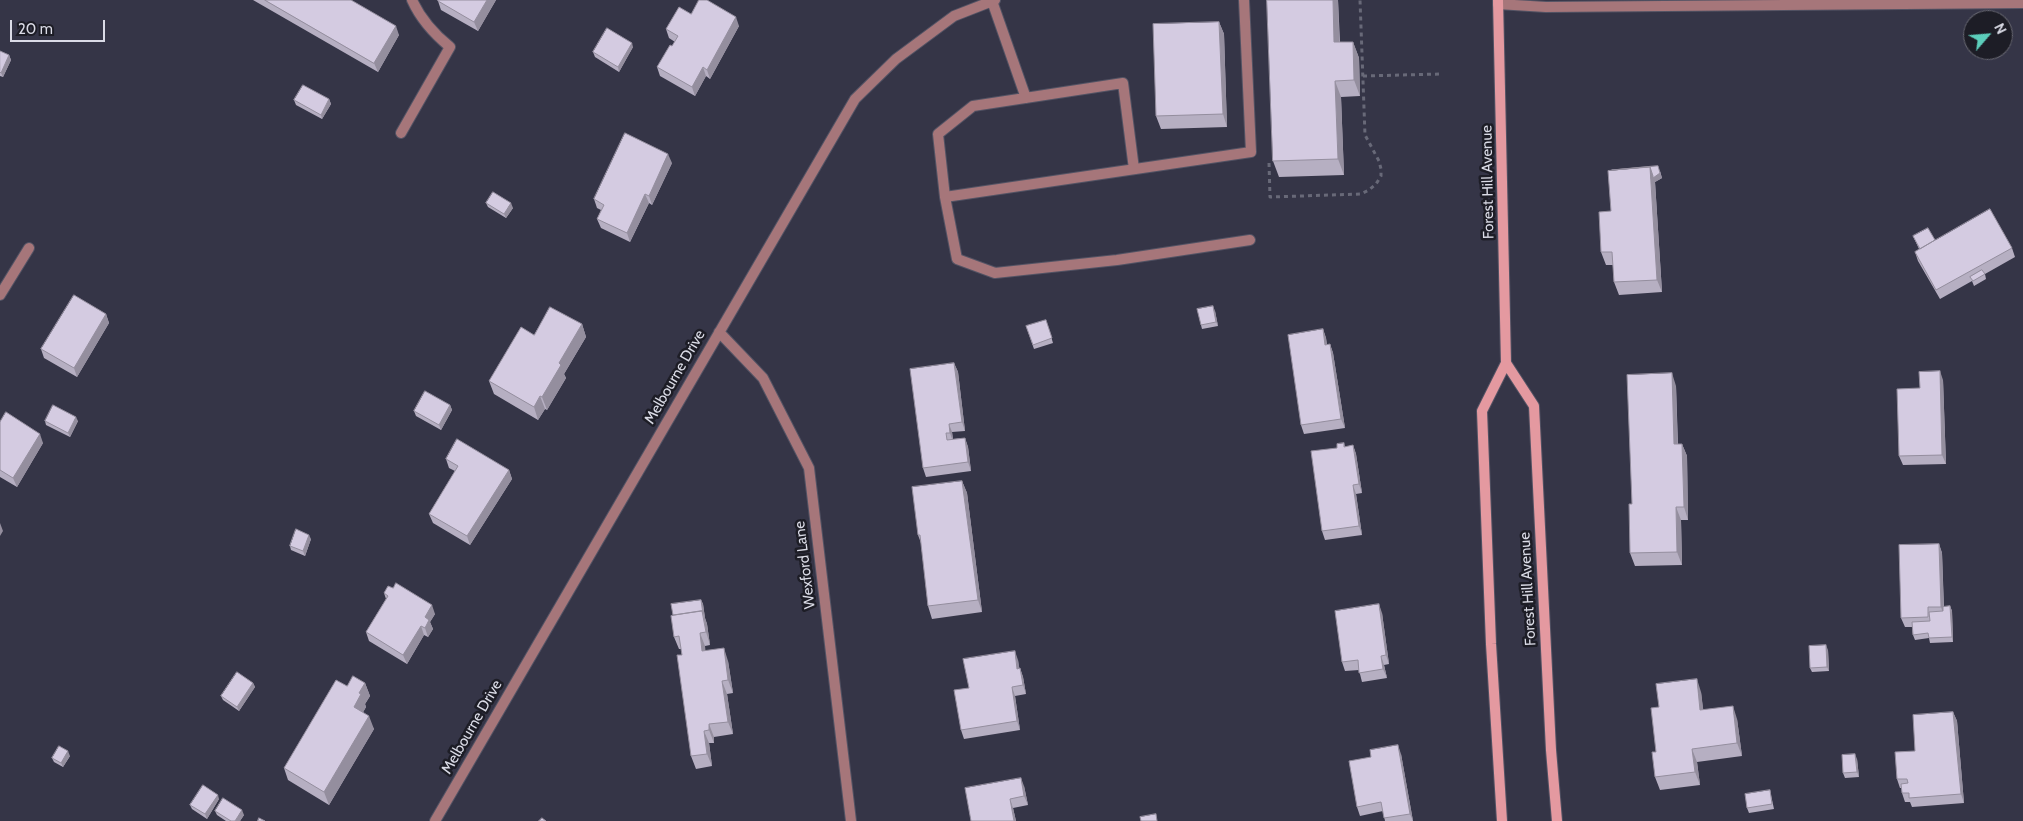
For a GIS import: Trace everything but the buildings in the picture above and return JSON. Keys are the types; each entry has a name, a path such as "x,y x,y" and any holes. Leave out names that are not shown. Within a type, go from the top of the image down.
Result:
{"main road":[{"name":"Forest Hill Avenue","path":"1498,2 1506,363 1482,411 1491,644 1502,821"},
{"name":"Forest Hill Avenue","path":"1506,363 1534,406 1551,750 1557,821"}],"street":[{"path":"401,133 450,47 432,32 417,11 412,0"},
{"path":"945,197 1251,152 1244,0"},
{"path":"994,1 1026,98"},
{"name":"Melbourne Drive","path":"435,821 855,99 896,59 954,16 994,1"},
{"path":"1498,2 1546,7 2023,3"},
{"path":"1134,169 1123,83 973,106 938,134 945,197 957,258 995,273 1117,260 1250,240"},
{"path":"0,295 30,248"},
{"name":"Wexford Lane","path":"719,332 763,378 809,468 851,821"}],"path":[{"path":"1269,158 1270,197 1361,194 1376,184 1381,176 1381,169 1365,136 1360,0"},
{"path":"1363,76 1440,74"}]}
